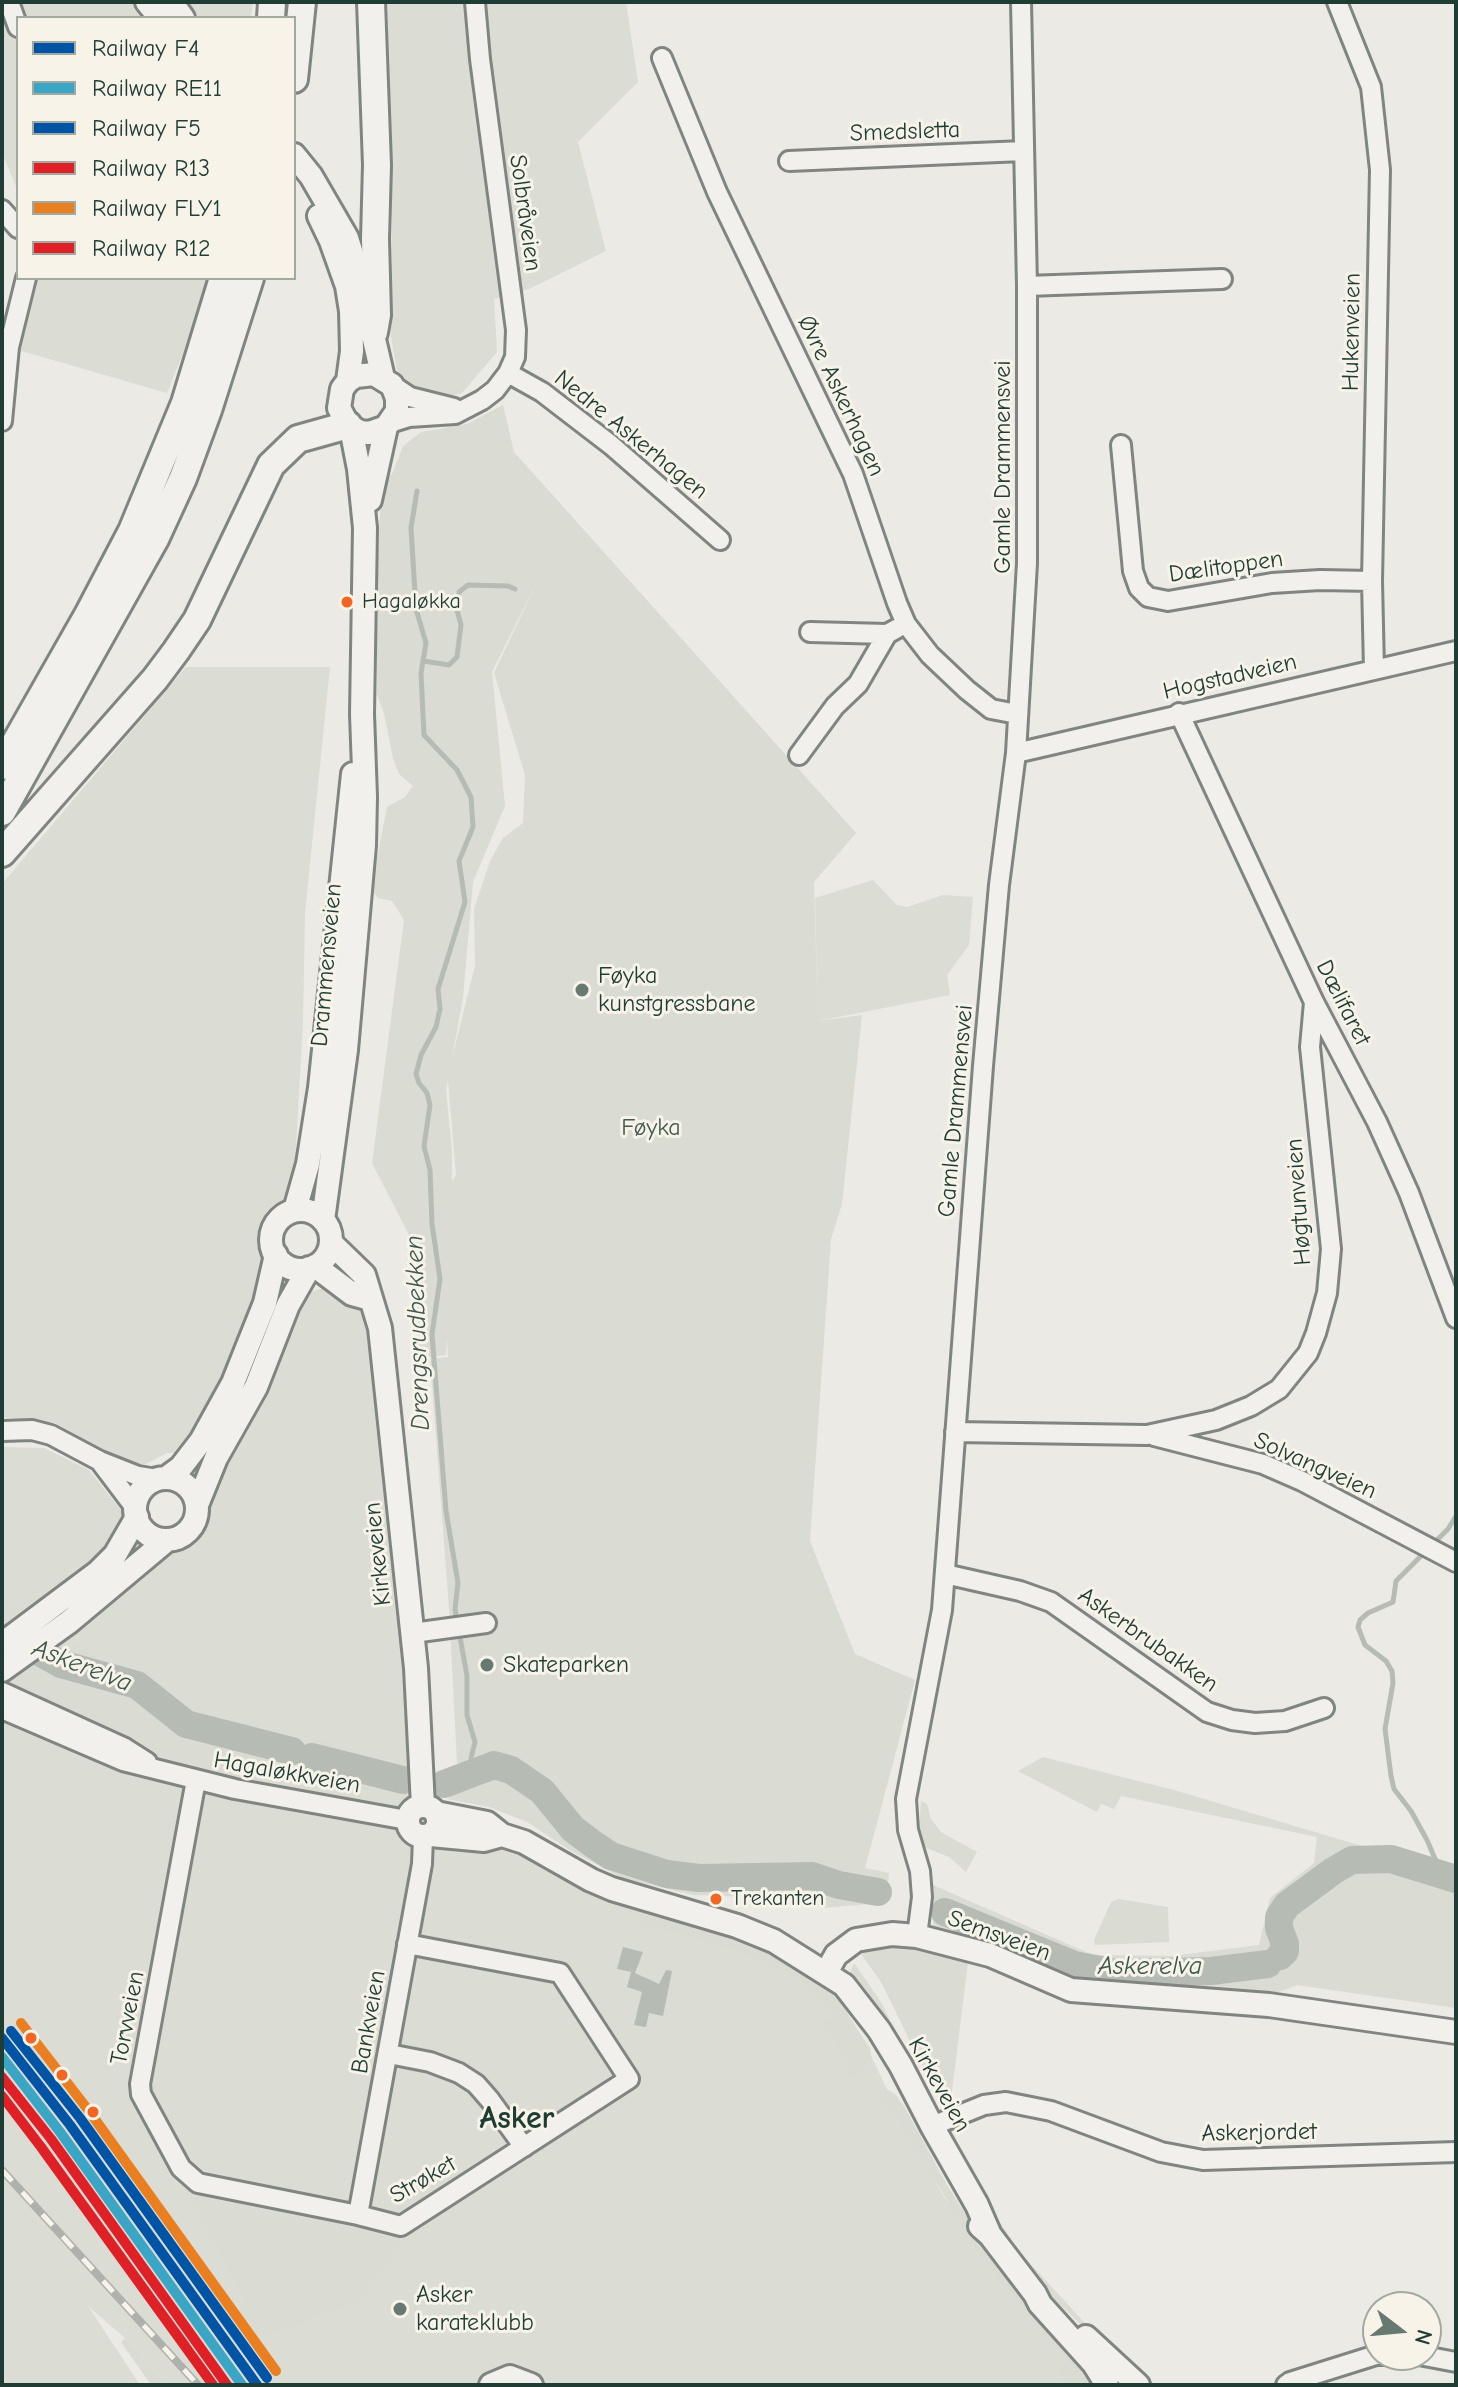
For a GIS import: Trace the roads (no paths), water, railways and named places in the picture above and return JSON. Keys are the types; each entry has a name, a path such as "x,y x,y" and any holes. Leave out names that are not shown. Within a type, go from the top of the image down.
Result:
{"highway":[{"path":"296,60 302,2"},
{"path":"371,2 377,165 377,315 374,332"},
{"path":"2,766 132,531 185,403 222,280"},
{"path":"2,812 108,628 155,539 183,478 208,410 249,280"},
{"path":"2,853 176,651 197,620 271,465 298,439 342,428"}],"main road":[{"path":"296,158 318,187 347,238 387,382 397,398 397,411 388,425 369,433 342,428 339,398 348,381 352,351 347,286 331,241 296,182"},
{"path":"348,381 365,374 387,382"},
{"name":"Drammensveien","path":"365,528 388,425"},
{"name":"Drammensveien","path":"323,1220 346,1050 364,845 362,714 365,528 359,469 342,428"},
{"name":"Drammensveien","path":"295,1210 308,1164 320,1088 350,797 362,714"},
{"path":"2,1644 66,1598 115,1555 136,1513 141,1492 181,1467 201,1441 233,1383 265,1303 276,1255 272,1242 274,1228 282,1217 295,1210 310,1211 323,1220 330,1232 331,1243 325,1258 312,1267 288,1305 256,1387 216,1458 188,1531 167,1540 69,1622 2,1670"},
{"name":"Kirkeveien","path":"331,1243 364,1275 380,1328 413,1633 424,1822 484,1840 502,1835 524,1842 612,1889 737,1926 774,1941 844,1985 879,2030 901,2066 977,2205 990,2235"},
{"path":"276,1255 290,1267 312,1267 352,1294 370,1299"},
{"path":"161,1478 183,1483 191,1490 197,1505"},
{"path":"136,1513 145,1531 167,1540"},
{"name":"Semsveien","path":"826,1973 836,1955 856,1940 892,1934 917,1936 990,1955 1071,1990 1269,2005 1456,2032"},
{"name":"Kirkeveien","path":"826,1973 870,2038 970,2218 990,2235 1040,2304 1094,2364 1107,2385"},
{"name":"Kirkeveien","path":"1035,2294 1045,2297 1138,2385"},
{"path":"491,2385 510,2377 531,2385"}],"street":[{"path":"9,2 16,21"},
{"name":"Solbråveien","path":"475,2 516,330 515,357 508,373"},
{"name":"Gamle Drammensvei","path":"917,1936 922,1897 920,1871 908,1830 906,1799 942,1610 993,954 1016,753 1027,563 1027,286 1021,2"},
{"name":"Hukenveien","path":"1337,2 1371,87 1377,119 1380,170 1372,581 1374,670"},
{"name":"Øvre Askerhagen","path":"662,58 717,192 853,474 906,624 930,655 967,690 991,709 1017,714"},
{"name":"Smedsletta","path":"789,161 1023,151"},
{"path":"2,210 16,226"},
{"path":"1027,286 1222,279"},
{"path":"2,421 6,350 25,280"},
{"path":"388,425 409,417 455,414 495,390 508,373"},
{"name":"Nedre Askerhagen","path":"508,373 542,392 611,445 720,540"},
{"path":"387,382 410,397 465,409"},
{"name":"Dælitoppen","path":"1121,445 1133,571 1139,588 1148,597 1168,601 1272,583 1372,581"},
{"path":"810,632 887,634 906,624"},
{"path":"799,755 835,706 858,684 887,634"},
{"name":"Hogstadveien","path":"1016,753 1456,651"},
{"name":"Dælifaret","path":"1179,713 1314,1002 1377,1122 1409,1193 1456,1318"},
{"name":"Høgtunveien","path":"955,1432 1147,1435 1216,1420 1251,1406 1279,1389 1308,1353 1316,1333 1327,1293 1331,1249 1310,1047 1314,1002"},
{"path":"2,1431 32,1430 51,1435 100,1461 138,1476 161,1478"},
{"name":"Solvangveien","path":"1147,1435 1263,1464 1302,1481 1456,1562"},
{"path":"100,1461 136,1513"},
{"name":"Askerbrubakken","path":"945,1574 1020,1591 1051,1602 1207,1712 1255,1723 1285,1721 1324,1708"},
{"path":"413,1633 479,1624"},
{"name":"Hagaløkkveien","path":"2,1692 125,1748 160,1770"},
{"name":"Hagaløkkveien","path":"2,1709 123,1761 196,1780 424,1822"},
{"name":"Torvveien","path":"196,1780 140,2084 141,2094 181,2168 198,2183 358,2215"},
{"name":"Bankveien","path":"358,2215 422,1864 424,1822"},
{"name":"Strøket","path":"358,2215 401,2226 629,2079 560,1973 407,1944"},
{"path":"389,2054 430,2062 459,2073 476,2084 524,2147"},
{"name":"Askerjordet","path":"932,2126 984,2105 1006,2102 1051,2111 1161,2152 1203,2160 1456,2152"},
{"path":"1286,2385 1376,2355 1419,2355 1456,2362"}],"waterway":[{"name":"Drengsrudbekken","path":"417,491 411,528 416,609 426,643 421,673 424,735 457,770 471,797 473,827 459,861 465,902 438,989 440,1009 436,1027 421,1055 416,1074 430,1105 424,1146 430,1170 432,1224 440,1279 432,1334 446,1511 458,1583 455,1609 467,1676 467,1715 475,1742 471,1758 474,1773"},
{"path":"423,661 449,665 457,657 461,625 457,610 459,592 468,585 515,589"},
{"path":"1442,1875 1411,1811 1394,1789 1385,1729 1393,1683 1392,1671 1386,1661 1365,1645 1358,1627 1360,1620 1368,1613 1393,1602 1396,1581 1448,1529 1456,1516"},
{"name":"Askerelva","path":"12,1637 61,1664 137,1685 186,1724 292,1751"},
{"name":"Askerelva","path":"312,1757 403,1780"},
{"name":"Askerelva","path":"444,1784 494,1765 511,1770 542,1791 573,1829 593,1844 611,1856 667,1874 699,1878 812,1876 878,1892"},
{"name":"Askerelva","path":"1280,1956 1285,1951 1285,1944 1279,1917 1287,1905 1352,1860 1391,1859 1456,1879"},
{"name":"Askerelva","path":"945,1912 1074,1965 1116,1973 1211,1971 1268,1964"}],"railway":[{"path":"2,2170 198,2385"},
{"path":"85,2206 186,2345"}],"rail line":[{"name":"FLY1","path":"21,2023 89,2111 276,2371"},
{"name":"F5","path":"11,2031 80,2118 267,2378"},
{"name":"F4","path":"2,2038 70,2125 257,2385"},
{"name":"RE11","path":"2,2057 60,2132 242,2385"},
{"name":"R13","path":"2,2077 51,2139 227,2385"},
{"name":"R12","path":"2,2096 213,2385"}],"place":[{"name":"Hagaløkka","path":"347,602"},
{"name":"Føyka kunstgressbane","path":"582,990"},
{"name":"Skateparken","path":"487,1665"},
{"name":"Trekanten","path":"716,1899"},
{"name":"Asker karateklubb","path":"400,2309"}],"district":[{"name":"Asker","path":"517,2119"}],"park label":[{"name":"Føyka","path":"651,1128"}]}
